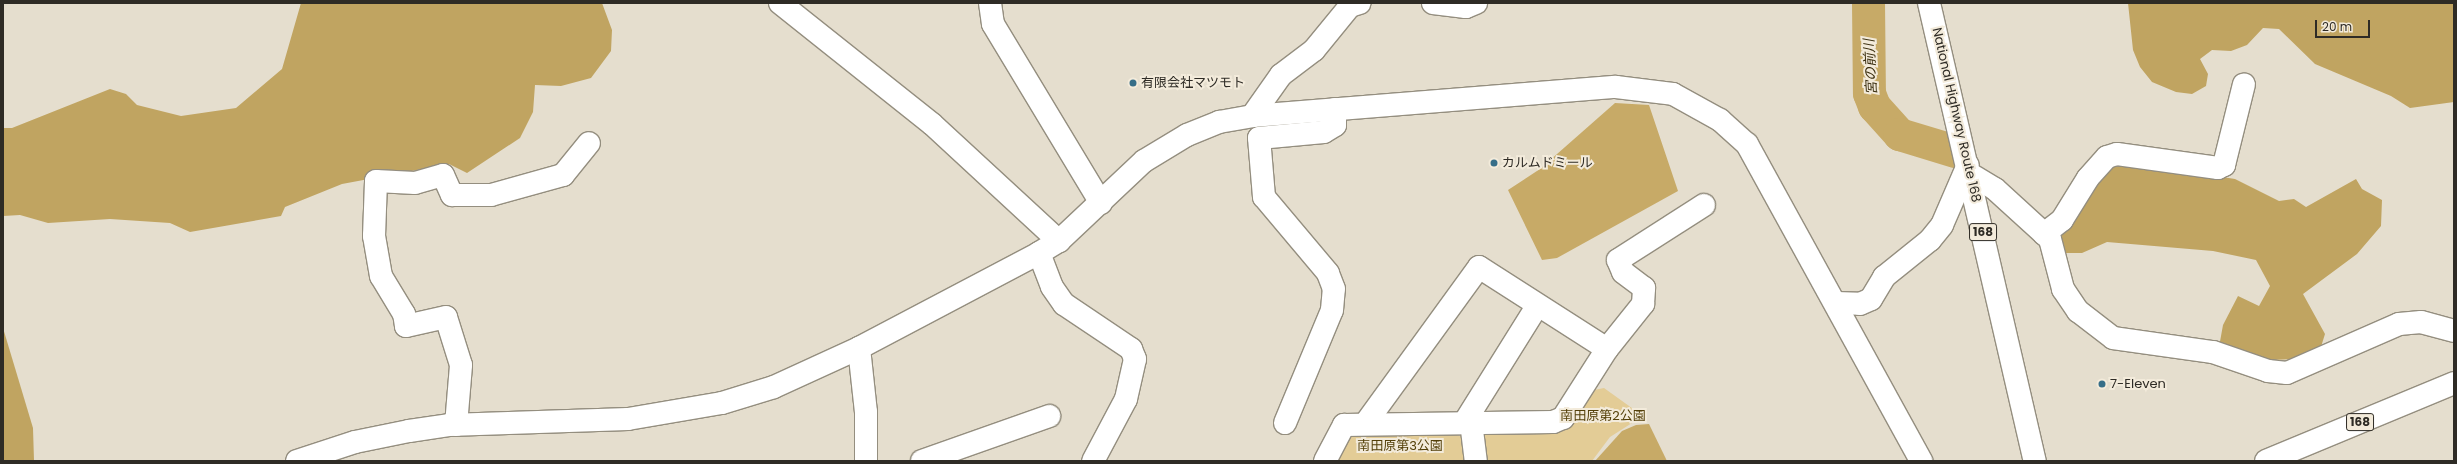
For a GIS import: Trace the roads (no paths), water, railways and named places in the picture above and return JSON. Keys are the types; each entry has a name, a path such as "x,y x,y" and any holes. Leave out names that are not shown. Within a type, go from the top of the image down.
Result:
{"main road":[{"path":"780,3 932,124 1060,241"},
{"path":"990,3 993,24 1101,203"},
{"path":"1252,116 1281,75 1314,50 1350,6 1360,3"},
{"path":"1433,3 1466,7 1476,3"},
{"name":"National Highway Route 168","path":"1929,3 1969,169 2035,461"},
{"path":"2044,234 2062,220 2088,178 2106,157 2117,154 2218,168 2224,165 2244,84"},
{"path":"296,461 366,439 456,425 628,419 671,413 774,387 859,348 1060,241 1144,161 1187,135 1220,122 1252,116 1616,87 1673,94 1720,120 1747,144 1921,461"},
{"path":"1285,423 1332,310 1334,288 1328,273 1264,196 1259,138 1324,132 1335,125 1335,109"},
{"path":"456,425 461,365 446,317 406,326 404,314 381,276 374,236 376,181 416,183 443,175 452,195 491,195 563,174 589,143"},
{"path":"1836,304 1860,304 1871,299 1884,277 1930,240 1942,225 1969,169 1995,189 2044,234 2056,252 2063,288 2078,310 2113,338 2213,352 2268,371 2287,373 2399,324 2421,322 2454,331"},
{"path":"1325,461 1344,425 1468,422 1553,422 1563,418 1607,349 1643,304 1644,288 1623,272 1618,260 1704,205"},
{"path":"1039,253 1052,287 1064,304 1131,349 1135,358 1126,399 1093,461"},
{"path":"1365,424 1479,266 1538,306 1607,349"},
{"path":"1476,461 1468,422 1538,306"},
{"path":"859,348 866,412 866,461"},
{"name":"168","path":"2266,461 2454,383"},
{"path":"922,461 1049,416"}],"waterway":[{"name":"宮の前川","path":"1868,3 1869,93 1874,106 1899,134 1955,151"}],"place":[{"name":"有限会社マツモト","path":"1133,83"},
{"name":"カルムドミール","path":"1494,163"},
{"name":"7-Eleven","path":"2102,384"}],"park label":[{"name":"南田原第2公園","path":"1603,416"},
{"name":"南田原第3公園","path":"1400,446"}]}
